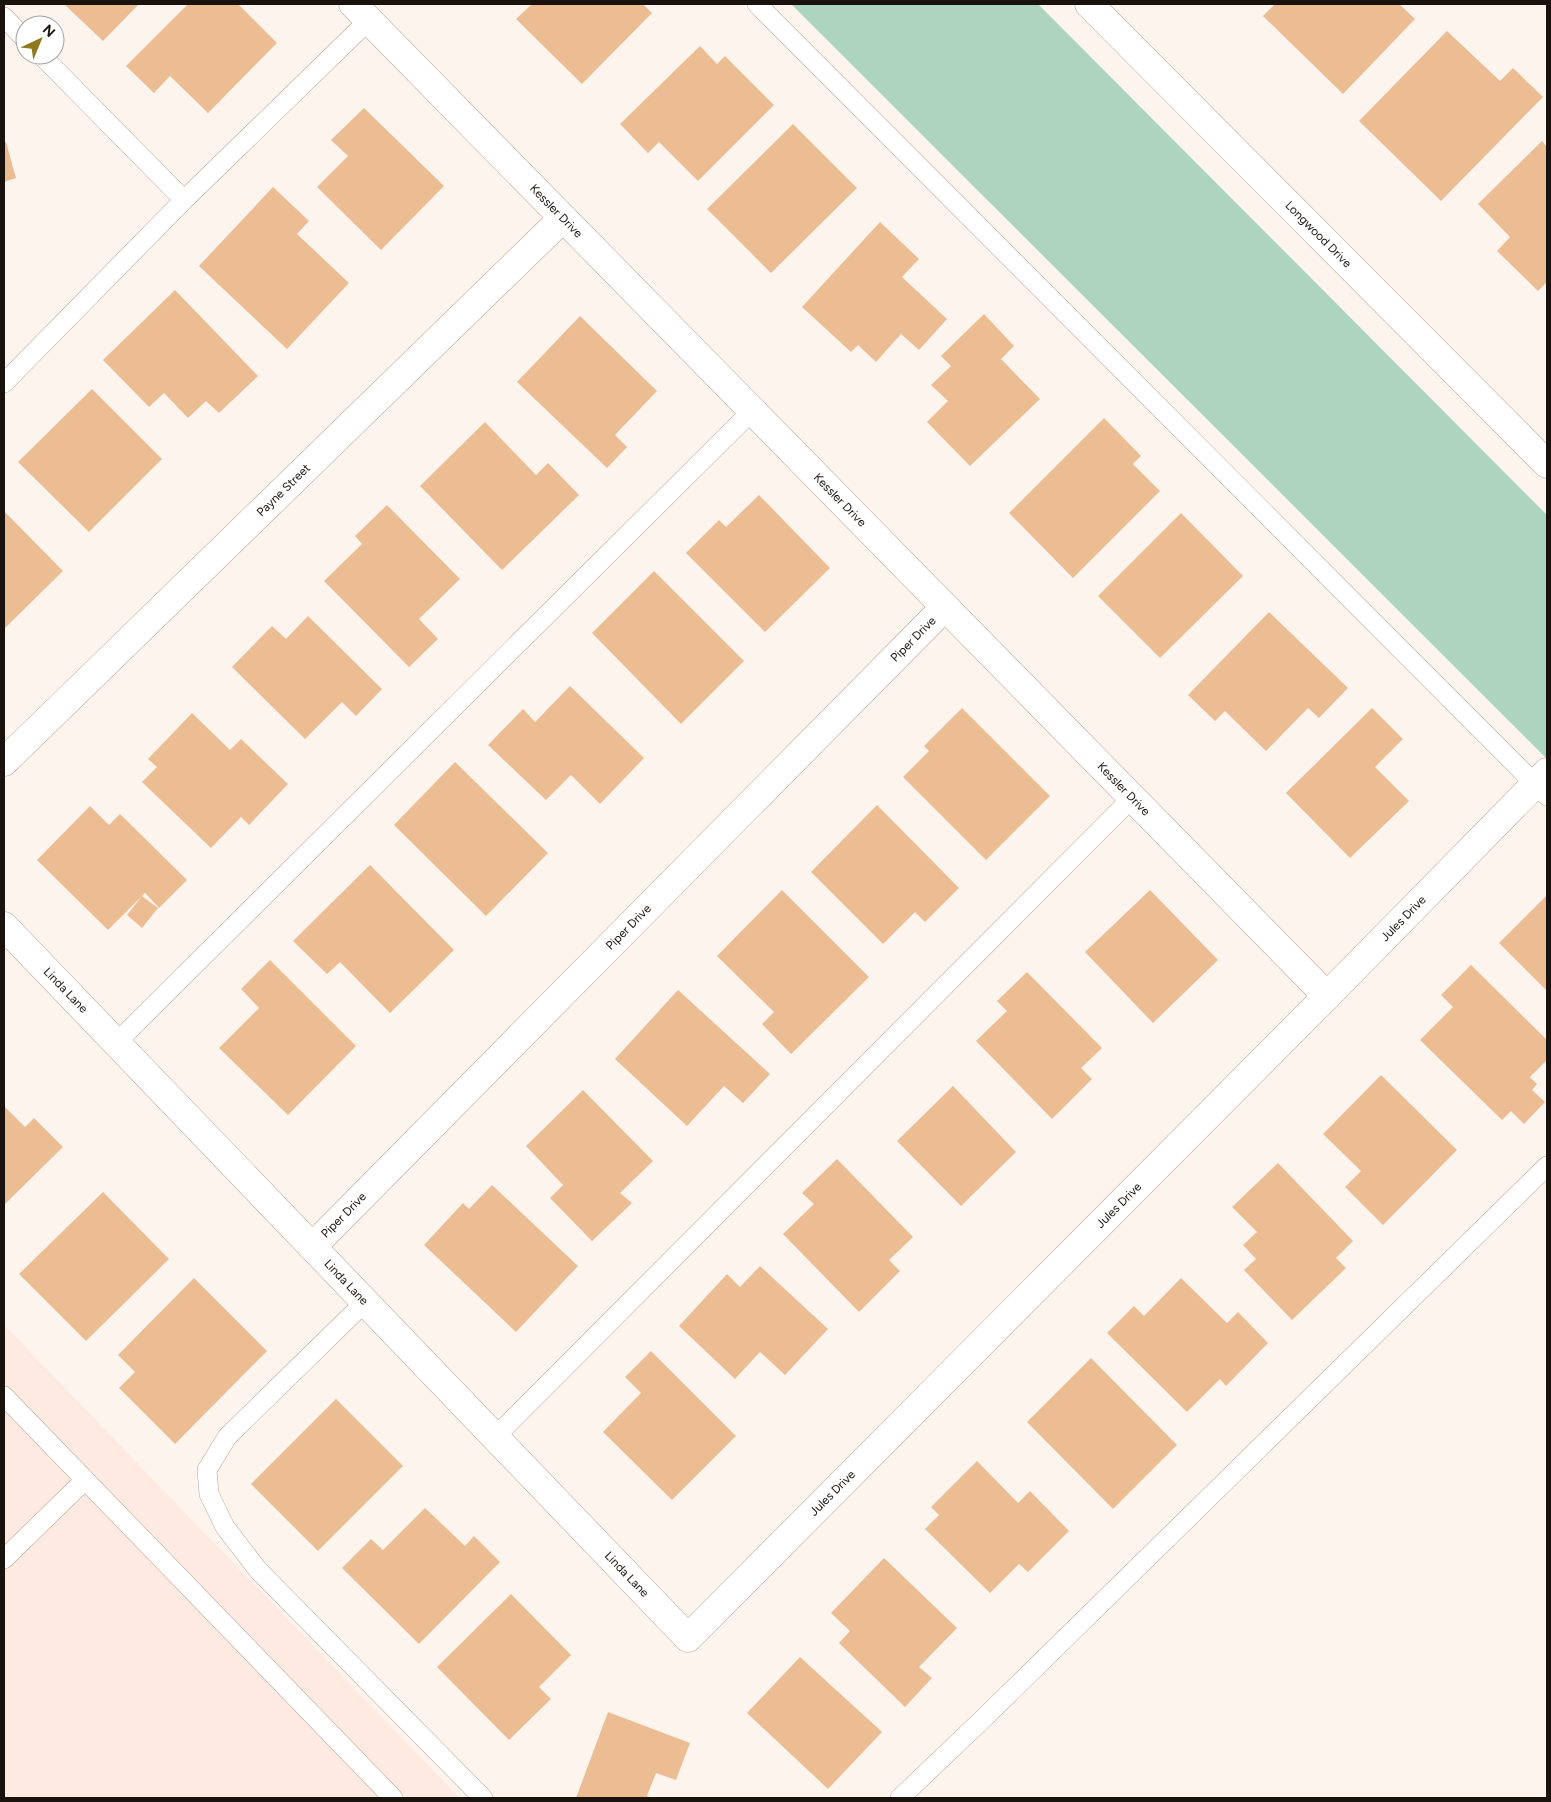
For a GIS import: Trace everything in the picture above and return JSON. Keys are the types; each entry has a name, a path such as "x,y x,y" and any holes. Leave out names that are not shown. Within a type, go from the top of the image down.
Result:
{"street":[{"name":"Longwood Drive","path":"1089,4 1547,464"},
{"name":"Kessler Drive","path":"361,12 1327,996"},
{"name":"Payne Street","path":"4,762 563,218"},
{"name":"Piper Drive","path":"312,1247 945,607"},
{"name":"Jules Drive","path":"688,1638 1327,996 1543,784"},
{"name":"Linda Lane","path":"4,926 688,1638"}],"lane":[{"path":"757,4 1543,784"},
{"path":"4,383 184,200 361,12"},
{"path":"4,17 15,29"},
{"path":"51,65 184,200"},
{"path":"116,1043 752,411"},
{"path":"494,1436 1132,798"},
{"path":"900,1798 1547,1166"},
{"path":"365,1302 227,1437 207,1470 209,1494 225,1528 258,1570 483,1798"},
{"path":"4,1396 393,1798"},
{"path":"4,1559 85,1480"}],"shaded area":[{"path":"4,1325 460,1798 4,1798"}],"green space":[{"path":"791,4 1038,4 1547,515 1547,759"}],"building":[{"path":"64,4 139,4 103,41"},
{"path":"188,4 238,4 277,43 208,113 170,76 154,93 126,66"},
{"path":"532,4 643,4 652,13 582,84 516,19"},
{"path":"1275,4 1399,4 1415,19 1343,94 1263,16"},
{"path":"1447,31 1500,81 1513,68 1543,97 1441,201 1359,121"},
{"path":"700,46 717,64 725,56 774,105 698,181 659,142 648,153 620,124"},
{"path":"364,108 444,186 381,250 317,187 348,156 331,140"},
{"path":"793,124 857,188 771,273 707,209"},
{"path":"1542,141 1547,147 1547,282 1538,291 1497,251 1510,237 1478,204"},
{"path":"6,142 16,178 4,182 4,143"},
{"path":"273,187 309,221 297,234 349,283 287,349 199,266"},
{"path":"880,222 919,259 902,277 947,319 919,350 901,334 876,362 858,345 851,352 802,307"},
{"path":"175,290 258,376 219,413 206,401 188,418 164,393 149,407 103,360"},
{"path":"984,314 1014,346 1001,359 1040,399 970,466 927,422 948,401 931,385 951,366 941,356"},
{"path":"580,316 657,391 615,435 627,447 607,468 517,382"},
{"path":"92,389 162,459 89,532 18,462"},
{"path":"1104,418 1141,456 1133,464 1160,491 1073,578 1009,513"},
{"path":"485,422 536,475 548,463 579,495 502,570 420,486"},
{"path":"759,495 830,568 765,632 686,553 719,520 726,527"},
{"path":"387,505 460,579 419,619 438,639 409,667 324,581 362,544 355,536"},
{"path":"4,511 63,571 4,629"},
{"path":"1181,513 1243,576 1160,658 1098,596"},
{"path":"654,571 744,661 681,724 592,633"},
{"path":"1269,612 1348,688 1319,718 1308,708 1266,751 1225,711 1215,721 1188,695"},
{"path":"308,616 382,689 356,716 342,702 305,739 232,667 272,626 286,639"},
{"path":"570,686 644,758 600,804 571,775 546,800 488,745 523,709 535,722"},
{"path":"962,708 1050,796 986,860 903,777 929,751 924,746"},
{"path":"1372,708 1403,739 1375,767 1409,801 1350,858 1286,793"},
{"path":"192,713 230,750 241,739 288,784 249,825 241,817 211,848 142,782 157,767 148,759"},
{"path":"455,762 548,853 486,916 394,825"},
{"path":"877,805 959,888 925,922 915,912 883,944 811,872"},
{"path":"90,806 109,825 120,814 187,880 159,908 145,893 108,930 37,860"},
{"path":"370,865 454,950 390,1013 340,962 327,974 293,941"},
{"path":"782,890 869,977 791,1054 762,1024 774,1012 717,956"},
{"path":"1150,890 1218,960 1153,1023 1085,952"},
{"path":"1547,895 1547,991 1499,943"},
{"path":"142,896 158,908 142,928 127,915"},
{"path":"270,960 356,1046 288,1115 219,1048 259,1008 241,989"},
{"path":"1471,965 1547,1040 1547,1060 1530,1077 1537,1084 1532,1090 1545,1102 1524,1124 1511,1111 1502,1120 1420,1040 1453,1007 1441,995"},
{"path":"1027,972 1102,1048 1081,1068 1092,1079 1052,1119 976,1041 1007,1011 997,1001"},
{"path":"678,990 770,1074 743,1103 724,1086 687,1126 615,1059"},
{"path":"1381,1075 1457,1150 1383,1225 1345,1187 1361,1171 1323,1134"},
{"path":"953,1086 1016,1152 961,1206 897,1141"},
{"path":"583,1090 653,1161 620,1193 632,1203 592,1241 550,1198 563,1185 526,1146"},
{"path":"4,1106 25,1127 34,1118 63,1147 4,1205"},
{"path":"837,1159 913,1237 889,1260 900,1271 859,1312 783,1234 814,1204 802,1193"},
{"path":"1278,1163 1353,1241 1336,1258 1346,1268 1292,1320 1244,1270 1256,1259 1243,1245 1257,1232 1232,1207"},
{"path":"492,1185 578,1266 516,1332 424,1245 463,1203 469,1209"},
{"path":"103,1192 169,1259 86,1341 19,1274"},
{"path":"760,1266 828,1329 785,1375 760,1352 735,1379 679,1326 727,1274 740,1287"},
{"path":"194,1278 267,1351 175,1444 119,1388 135,1372 118,1355"},
{"path":"1181,1278 1227,1323 1238,1312 1268,1343 1226,1386 1220,1379 1187,1412 1107,1333 1134,1306 1144,1316"},
{"path":"651,1351 736,1436 672,1500 603,1432 641,1393 625,1377"},
{"path":"1091,1358 1177,1445 1113,1509 1027,1422"},
{"path":"336,1399 403,1466 318,1551 251,1484"},
{"path":"977,1461 1018,1503 1030,1491 1069,1531 1028,1572 1019,1564 990,1593 925,1529 939,1515 931,1507"},
{"path":"425,1508 465,1546 474,1536 500,1562 419,1644 342,1568 371,1539 383,1550"},
{"path":"884,1558 957,1628 919,1667 932,1678 905,1707 839,1643 850,1631 831,1613"},
{"path":"511,1594 571,1655 539,1687 551,1699 509,1740 437,1667"},
{"path":"800,1657 882,1732 828,1789 747,1713"},
{"path":"608,1712 690,1743 676,1780 656,1773 647,1796 652,1798 576,1798"}]}
